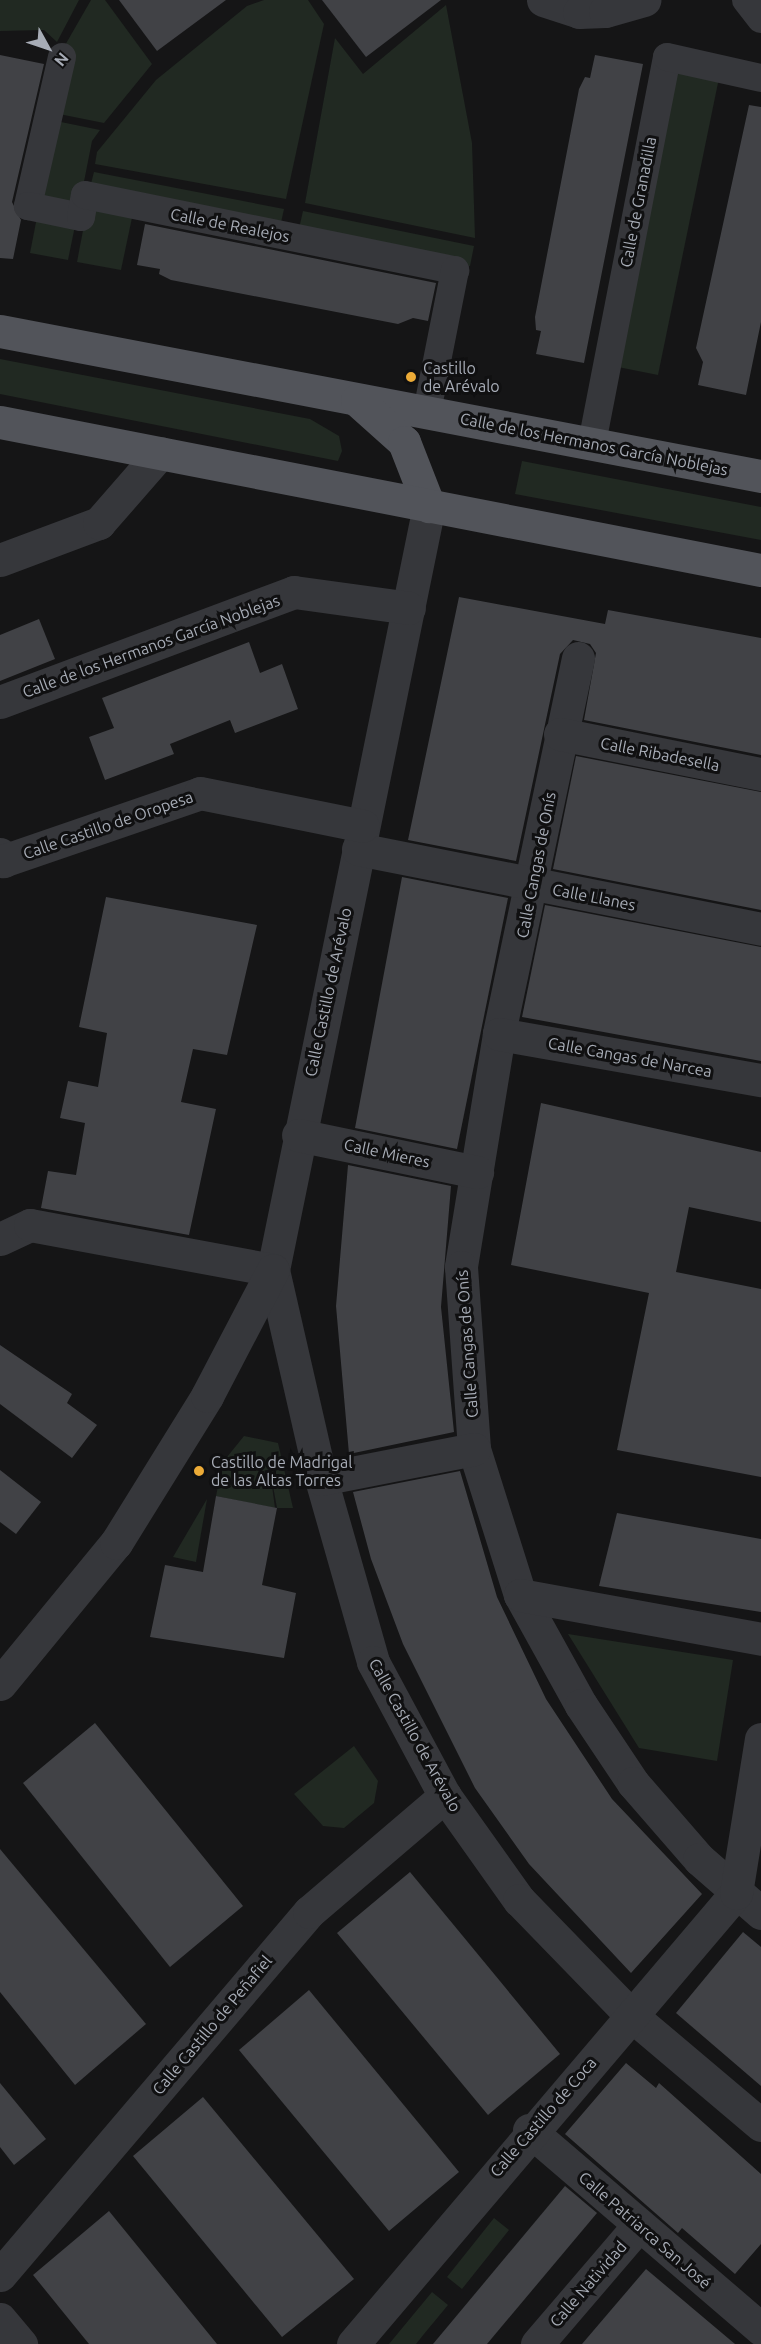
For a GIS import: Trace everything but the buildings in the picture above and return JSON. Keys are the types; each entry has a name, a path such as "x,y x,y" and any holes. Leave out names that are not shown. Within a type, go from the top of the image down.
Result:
{"main road":[{"name":"Calle de los Hermanos García Noblejas","path":"0,331 761,476"},
{"path":"356,399 404,442 429,506"},
{"path":"0,422 761,570"}],"street":[{"path":"543,0 579,12 605,11 644,0"},
{"path":"746,0 761,19"},
{"name":"Calle de Realejos","path":"62,57 28,206 81,217 85,195 455,270 427,412"},
{"name":"Calle de Granadilla","path":"592,443 667,57 761,78"},
{"path":"0,560 99,523 160,453"},
{"name":"Calle Castillo de Arévalo","path":"429,506 298,1135 273,1270 321,1479 373,1662 445,1796 519,1899 632,2016 761,2125"},
{"name":"Calle de los Hermanos García Noblejas","path":"0,702 294,592 409,608"},
{"name":"Calle Cangas de Onís","path":"578,658 560,734 534,885 499,1034 461,1267 474,1449 520,1595 542,1641 633,1783 749,1903"},
{"name":"Calle Ribadesella","path":"560,734 761,774"},
{"name":"Calle Castillo de Oropesa","path":"0,854 3,861 200,793 360,837"},
{"name":"Calle Llanes","path":"360,837 534,885 761,929"},
{"name":"Calle Cangas de Narcea","path":"499,1034 761,1080"},
{"name":"Calle Mieres","path":"298,1135 477,1172"},
{"path":"0,1239 30,1225 273,1270 173,1456 116,1543 0,1684"},
{"path":"321,1479 474,1449"},
{"path":"520,1595 761,1639"},
{"path":"749,1903 761,1739"},
{"name":"Calle Castillo de Peñafiel","path":"0,2275 309,1912 445,1796"},
{"name":"Calle Castillo de Coca","path":"352,2344 529,2130 632,2016 749,1903"},
{"name":"Calle Patriarca San José","path":"529,2130 761,2329"},
{"name":"Calle Natividad","path":"537,2344 639,2225"},
{"path":"0,2319 21,2344"}],"shaded area":[{"path":"0,0 79,0 57,42 44,30 0,31"},
{"path":"91,0 105,0 152,64 104,123 59,114 64,47"},
{"path":"264,0 308,0 324,24 286,199 95,164 97,152 156,80 247,6"},
{"path":"446,5 472,143 475,238 305,203 335,38 363,74"},
{"path":"674,67 719,78 658,375 613,366"},
{"path":"56,121 100,130 92,141 78,212 40,204"},
{"path":"94,172 284,209 280,227 89,191"},
{"path":"88,204 133,213 121,270 77,262"},
{"path":"303,211 474,246 470,266 298,233"},
{"path":"38,212 76,221 68,260 30,253"},
{"path":"0,359 310,419 339,436 342,451 338,461 0,394"},
{"path":"522,461 761,507 761,540 515,494"},
{"path":"244,1436 278,1443 293,1508 277,1508 269,1464 275,1508 216,1496 223,1462"},
{"path":"207,1499 196,1562 173,1557"},
{"path":"568,1634 733,1660 717,1761 639,1748"},
{"path":"354,1746 378,1781 374,1803 344,1828 323,1826 294,1794"},
{"path":"494,2218 509,2230 462,2289 447,2277"},
{"path":"432,2292 448,2305 416,2344 389,2344"}],"place":[{"name":"Castillo de Arévalo","path":"411,377"},
{"name":"Castillo de Madrigal de las Altas Torres","path":"199,1471"}]}
